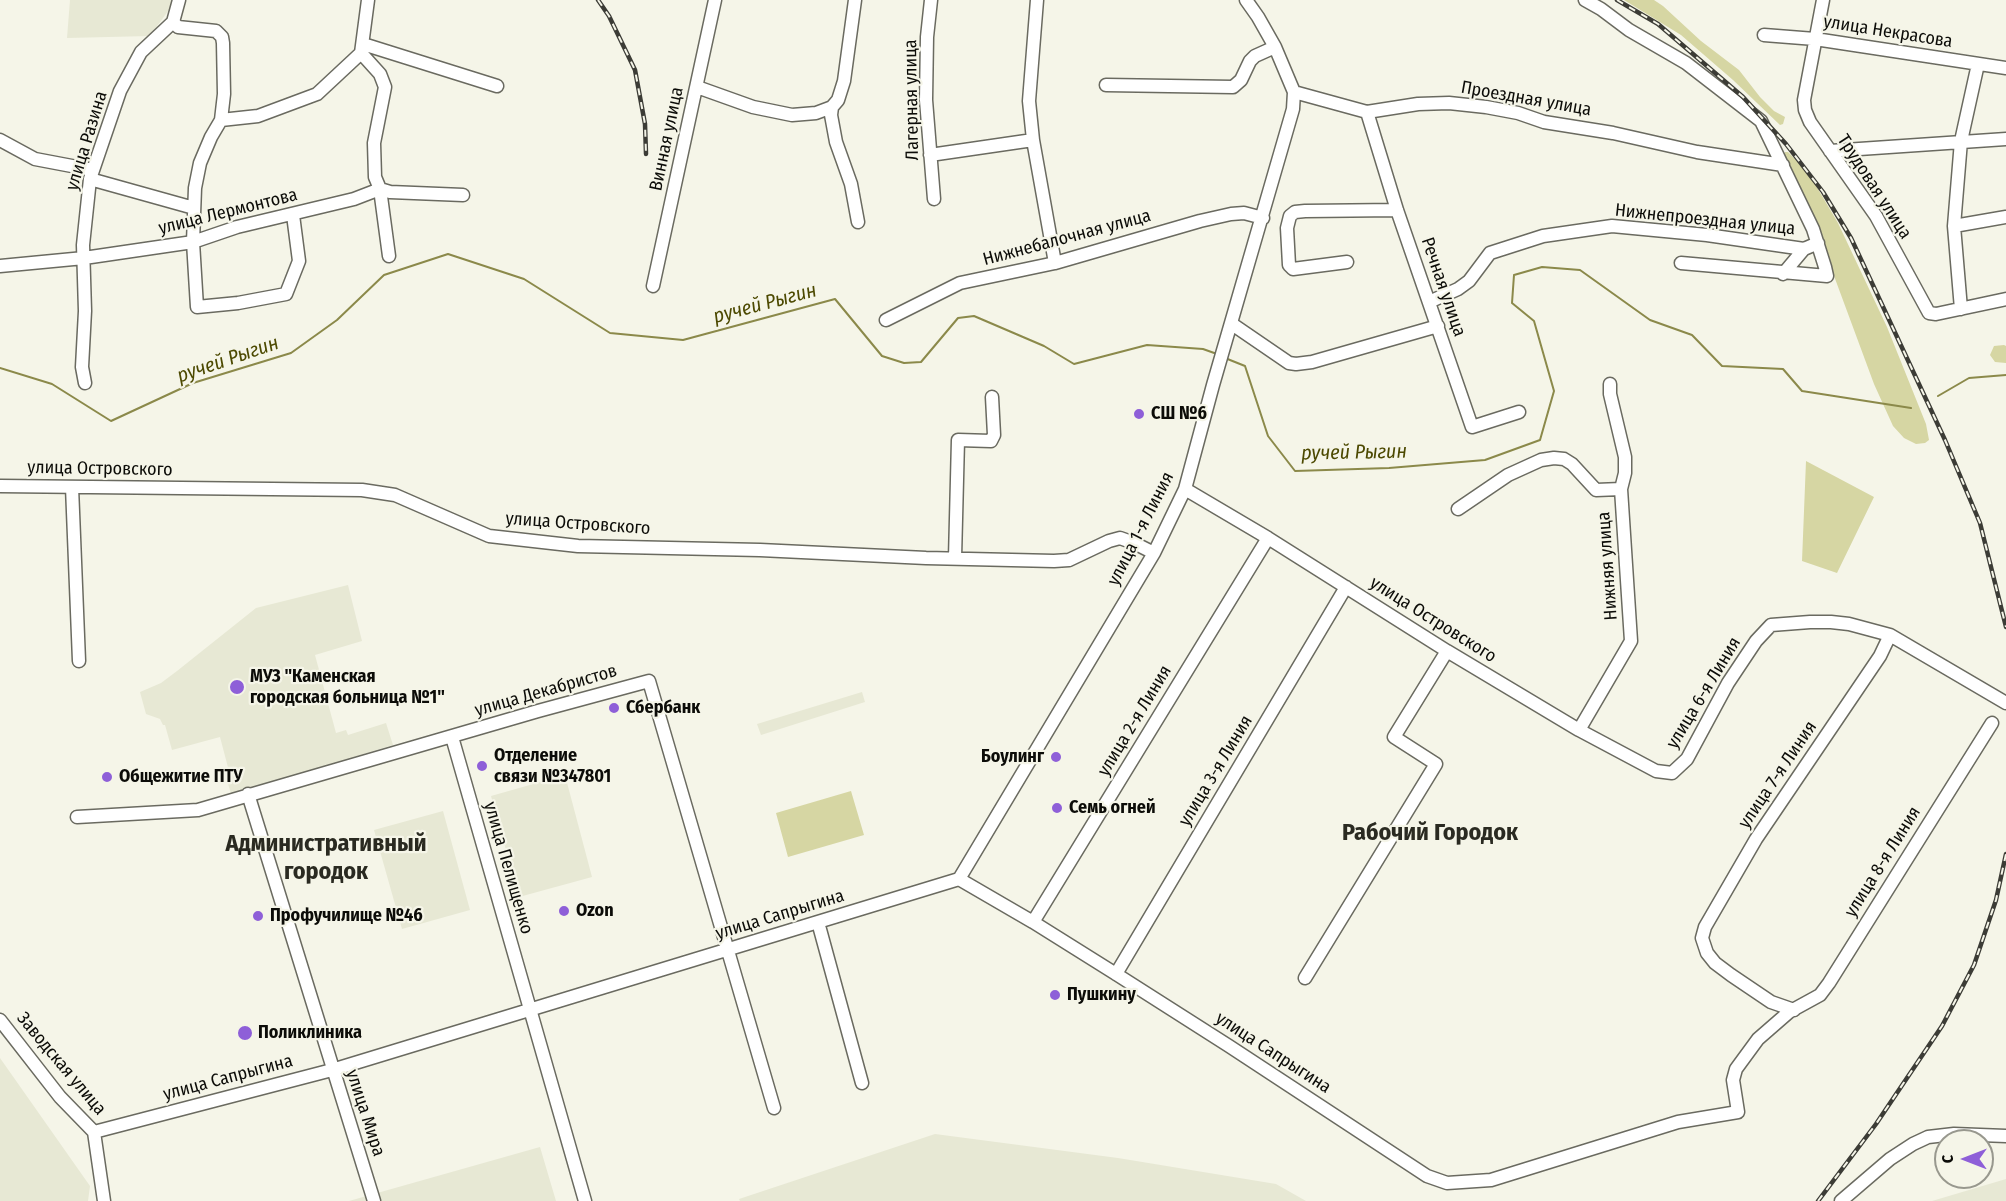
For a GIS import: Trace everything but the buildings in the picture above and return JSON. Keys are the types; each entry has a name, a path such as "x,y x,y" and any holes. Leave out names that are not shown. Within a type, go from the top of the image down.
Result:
{"street":[{"path":"179,0 173,22 178,27 216,32 222,37 224,94 221,120 200,163 195,188 193,242 196,307 238,303 286,294 299,261 292,215"},
{"path":"221,120 258,116 317,94 362,49 368,0"},
{"name":"Винная улица","path":"653,285 715,0"},
{"path":"697,87 753,107 792,115 816,113 832,107 838,100 844,81 855,0"},
{"name":"Лагерная улица","path":"931,0 927,37 926,100 934,199"},
{"path":"1037,0 1029,101 1033,140 1055,263"},
{"path":"1246,0 1275,47 1294,92"},
{"path":"1585,0 1593,3 1629,30 1686,63 1761,121 1818,243 1827,276 1783,274 1681,263"},
{"name":"Трудовая улица","path":"1823,0 1804,107 1810,122 1876,216 1929,313 1935,314 2006,299"},
{"name":"улица Разина","path":"85,383 82,367 85,311 85,216 92,174 116,101 132,67 141,52 173,22"},
{"name":"улица Некрасова","path":"1764,35 1815,39 2006,68"},
{"path":"1106,85 1233,87 1241,80 1255,56 1275,47"},
{"path":"362,49 497,86"},
{"path":"362,49 380,74 385,87 374,143 375,177 380,189 389,256"},
{"path":"1961,309 1954,226 1961,141 1978,64"},
{"name":"Проездная улица","path":"1294,92 1368,112 1418,104 1449,103 1486,107 1518,113 1544,122 1613,133 1697,152 1783,165"},
{"name":"улица 1-я Линия","path":"959,879 1154,553 1185,489 1293,110 1294,92"},
{"path":"832,107 836,142 851,184 858,222"},
{"name":"Речная улица","path":"1368,112 1396,210 1472,427 1518,412"},
{"path":"1830,151 2006,139"},
{"path":"0,140 35,159 92,174 194,208"},
{"path":"930,155 1033,140"},
{"name":"улица Лермонтова","path":"0,266 84,258 193,242 237,227 354,199 380,189 390,192 463,195"},
{"path":"1347,262 1293,268 1289,265 1287,228 1290,216 1295,212 1305,211 1396,210"},
{"name":"Нижнебалочная улица","path":"886,320 960,283 1055,263 1231,214 1244,213 1263,218"},
{"path":"1954,226 2006,217"},
{"name":"Нижнепроездная улица","path":"1429,302 1458,289 1469,281 1490,254 1542,236 1612,226 1707,235 1804,249 1818,243"},
{"path":"1783,274 1804,249"},
{"path":"1232,324 1289,363 1296,364 1312,362 1438,326"},
{"name":"Нижняя улица","path":"1580,729 1631,641 1621,489 1625,473 1624,457 1610,394 1610,384"},
{"path":"955,558 958,440 991,441 994,435 992,397"},
{"name":"Нижняя улица","path":"1458,508 1508,475 1541,460 1554,458 1564,459 1572,464 1596,490 1621,489"},
{"name":"улица Островского","path":"0,486 363,490 394,495 489,536 578,546 1062,561 1120,538 1154,553"},
{"path":"72,487 79,661"},
{"name":"улица Островского","path":"1185,489 1268,538 1447,651 1580,729 1656,771 1666,773"},
{"name":"улица 2-я Линия","path":"1033,922 1268,538"},
{"name":"улица 3-я Линия","path":"1116,974 1346,587"},
{"name":"улица 6-я Линия","path":"1666,773 1672,773 1688,759 1728,683 1756,640 1771,626 1831,622 1849,624 1890,635"},
{"path":"1890,635 2006,703"},
{"name":"улица 7-я Линия","path":"1794,1010 1771,1002 1715,963 1707,953 1702,938 1756,839 1880,656 1890,635"},
{"path":"1305,978 1436,764 1394,737 1447,651"},
{"name":"улица Декабристов","path":"77,817 198,810 649,681 728,950"},
{"name":"улица 8-я Линия","path":"1413,1168 1447,1183 1491,1180 1678,1122 1738,1112 1733,1080 1736,1069 1758,1039 1794,1010 1820,995 1829,983 1992,723"},
{"name":"улица Пелищенко","path":"452,737 585,1201"},
{"name":"улица Мира","path":"248,794 374,1201"},
{"name":"улица Сапрыгина","path":"94,1132 332,1070 959,879 1116,974 1413,1168"},
{"path":"818,922 862,1083"},
{"path":"728,950 774,1108"},
{"name":"Заводская улица","path":"0,1020 60,1097 94,1132"},
{"path":"94,1132 104,1201"},
{"path":"1841,1201 1890,1159 1912,1144 1928,1137 1954,1134 2006,1136"}],"shaded area":[{"path":"70,0 172,0 171,7 150,36 67,38"},
{"name":"МУЗ \"Каменская городская больница №1\"","path":"348,585 362,641 315,655 336,733 346,730 348,735 386,723 393,745 354,757 354,760 350,762 348,759 244,791 232,797 226,777 230,775 220,737 172,750 165,725 160,719 146,714 140,692 161,683 256,608"},
{"path":"862,692 865,702 761,735 757,724"},
{"path":"565,775 592,877 519,897 491,796"},
{"path":"443,811 470,910 402,929 374,830"},
{"path":"0,1058 90,1186 88,1201 0,1201"},
{"path":"935,1134 1118,1158 1276,1184 1306,1201 740,1201 739,1199"},
{"path":"540,1147 556,1201 349,1201"},
{"path":"2006,1179 2006,1201 1932,1201 1972,1189 1994,1189 1994,1183"}],"green space":[{"path":"1624,0 1654,0 1663,6 1701,41 1739,70 1760,97 1774,111 1785,117 1783,124 1780,125 1681,35"},
{"path":"1785,152 1796,160 1815,184 1838,223 1887,327 1926,424 1929,440 1925,443 1916,444 1904,438 1893,426 1874,384 1817,230 1784,155"},
{"path":"1994,346 2006,346 2006,363 1995,362 1990,355"},
{"path":"1806,461 1874,497 1837,573 1802,561"},
{"path":"851,791 864,835 788,857 776,813"}],"waterway":[{"name":"ручей Рыгин","path":"0,368 52,384 111,421 193,383 291,353 337,320 384,275 448,254 524,279 610,333 683,340 835,299 882,356 904,363 921,362 958,318 974,316 1044,346 1074,364 1147,345 1203,349 1217,354"},
{"name":"ручей Рыгин","path":"1225,358 1245,366 1268,436 1295,471 1389,468 1485,460 1540,440 1554,391 1534,321 1512,303 1514,275 1542,267 1580,270 1650,320 1692,335 1722,366 1783,369 1802,391 1911,408"},
{"name":"ручей Рыгин","path":"1938,396 1969,378 2006,375"}],"railway":[{"path":"598,0 609,16 635,70 645,124 646,154"},
{"path":"1617,0 1658,24 1743,97 1786,144 1823,192 1851,238 1945,440 1980,523 2006,627"},
{"path":"1818,1201 1876,1124 1942,1026 1974,965 1996,900 2006,854"}],"place":[{"name":"СШ №6","path":"1139,414"},
{"name":"МУЗ \"Каменская городская больница №1\"","path":"237,687"},
{"name":"Сбербанк","path":"614,708"},
{"name":"Боулинг","path":"1056,757"},
{"name":"Отделение связи №347801","path":"482,766"},
{"name":"Общежитие ПТУ","path":"107,777"},
{"name":"Семь огней","path":"1057,808"},
{"name":"Ozon","path":"564,911"},
{"name":"Профучилище №46","path":"258,916"},
{"name":"Пушкину","path":"1055,995"},
{"name":"Поликлиника","path":"245,1033"}],"district":[{"name":"Рабочий Городок","path":"1430,833"},
{"name":"Административный городок","path":"326,858"}]}
